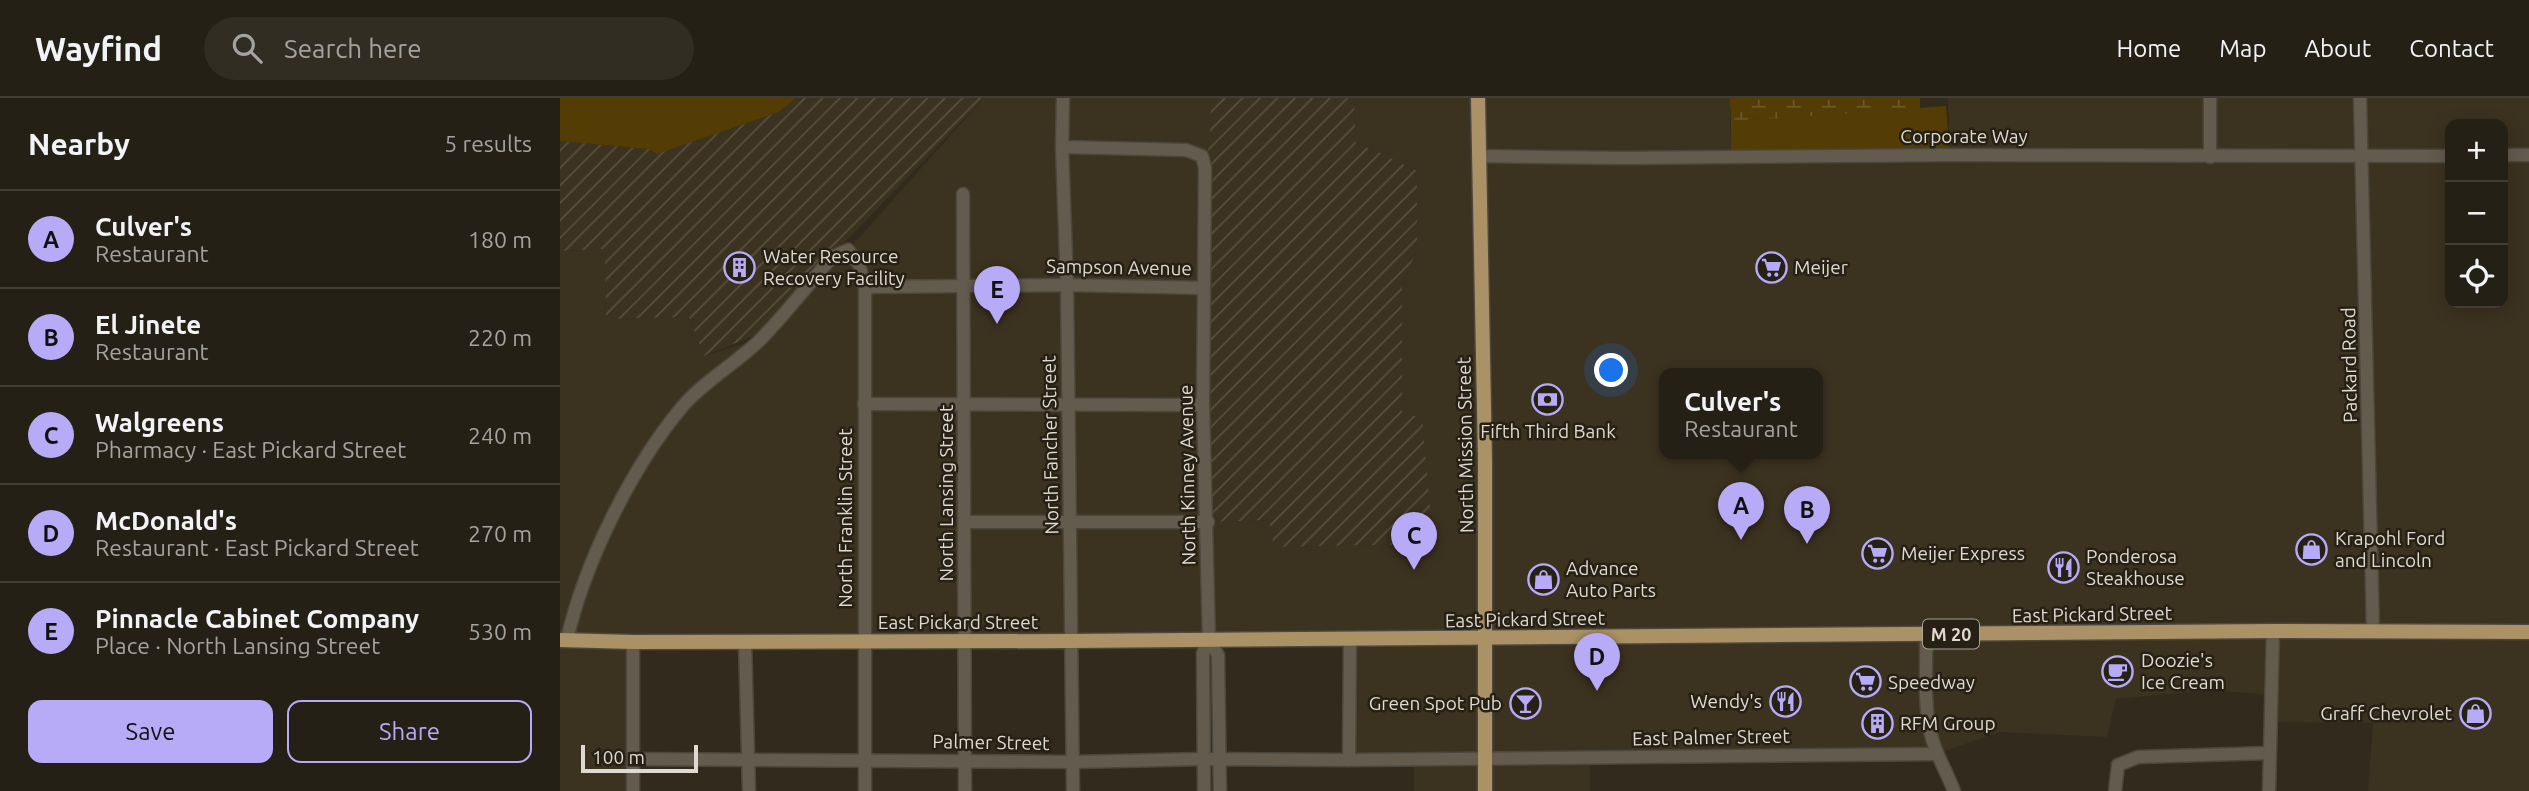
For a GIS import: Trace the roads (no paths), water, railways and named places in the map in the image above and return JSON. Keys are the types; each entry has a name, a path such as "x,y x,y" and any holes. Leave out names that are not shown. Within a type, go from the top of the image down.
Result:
{"main road":[{"name":"North Mission Street","path":"1478,98 1485,460 1485,791"},
{"name":"East Pickard Street","path":"563,640 863,642 2273,631 2529,632"}],"street":[{"name":"North Fancher Street","path":"1063,98 1062,147 1068,285 1073,791"},
{"path":"2210,98 2210,157"},
{"name":"Packard Road","path":"2360,98 2373,631"},
{"name":"North Kinney Avenue","path":"1062,147 1186,150 1202,156 1205,168 1203,405 1209,640 1203,653 1204,791"},
{"path":"2508,155 2529,155"},
{"name":"Corporate Way","path":"1478,156 2445,156"},
{"name":"North Lansing Street","path":"963,194 965,791"},
{"name":"North Franklin Street","path":"563,640 592,562 616,509 664,432 683,406 761,338 832,257 848,250 859,264 865,287 865,791"},
{"name":"Sampson Avenue","path":"865,287 1068,285 1204,288"},
{"path":"864,404 1203,405"},
{"path":"965,522 1208,522"},
{"path":"2269,791 2273,631"},
{"path":"1926,635 1927,713 1937,754 1954,791"},
{"path":"1209,640 1218,655 1220,791"},
{"path":"1349,760 1350,640"},
{"path":"633,791 634,642"},
{"path":"745,642 749,791"},
{"path":"2115,791 2119,765 2138,757 2269,753"},
{"name":"East Palmer Street","path":"1349,760 1937,754"},
{"name":"Palmer Street","path":"633,759 1073,762 1349,760"}],"place":[{"name":"Water Resource Recovery Facility","path":"740,267"},
{"name":"Meijer","path":"1771,267"},
{"name":"Pinnacle Cabinet Company","path":"997,324"},
{"name":"Fifth Third Bank","path":"1548,400"},
{"name":"Culver's","path":"1741,540"},
{"name":"El Jinete","path":"1807,544"},
{"name":"Krapohl Ford and Lincoln","path":"2312,549"},
{"name":"Meijer Express","path":"1878,553"},
{"name":"Ponderosa Steakhouse","path":"2063,567"},
{"name":"Walgreens","path":"1414,570"},
{"name":"Advance Auto Parts","path":"1543,579"},
{"name":"Doozie's Ice Cream","path":"2118,671"},
{"name":"Speedway","path":"1865,682"},
{"name":"McDonald's","path":"1597,691"},
{"name":"Wendy's","path":"1785,701"},
{"name":"Green Spot Pub","path":"1525,703"},
{"name":"Graff Chevrolet","path":"2475,713"},
{"name":"RFM Group","path":"1877,723"}]}
